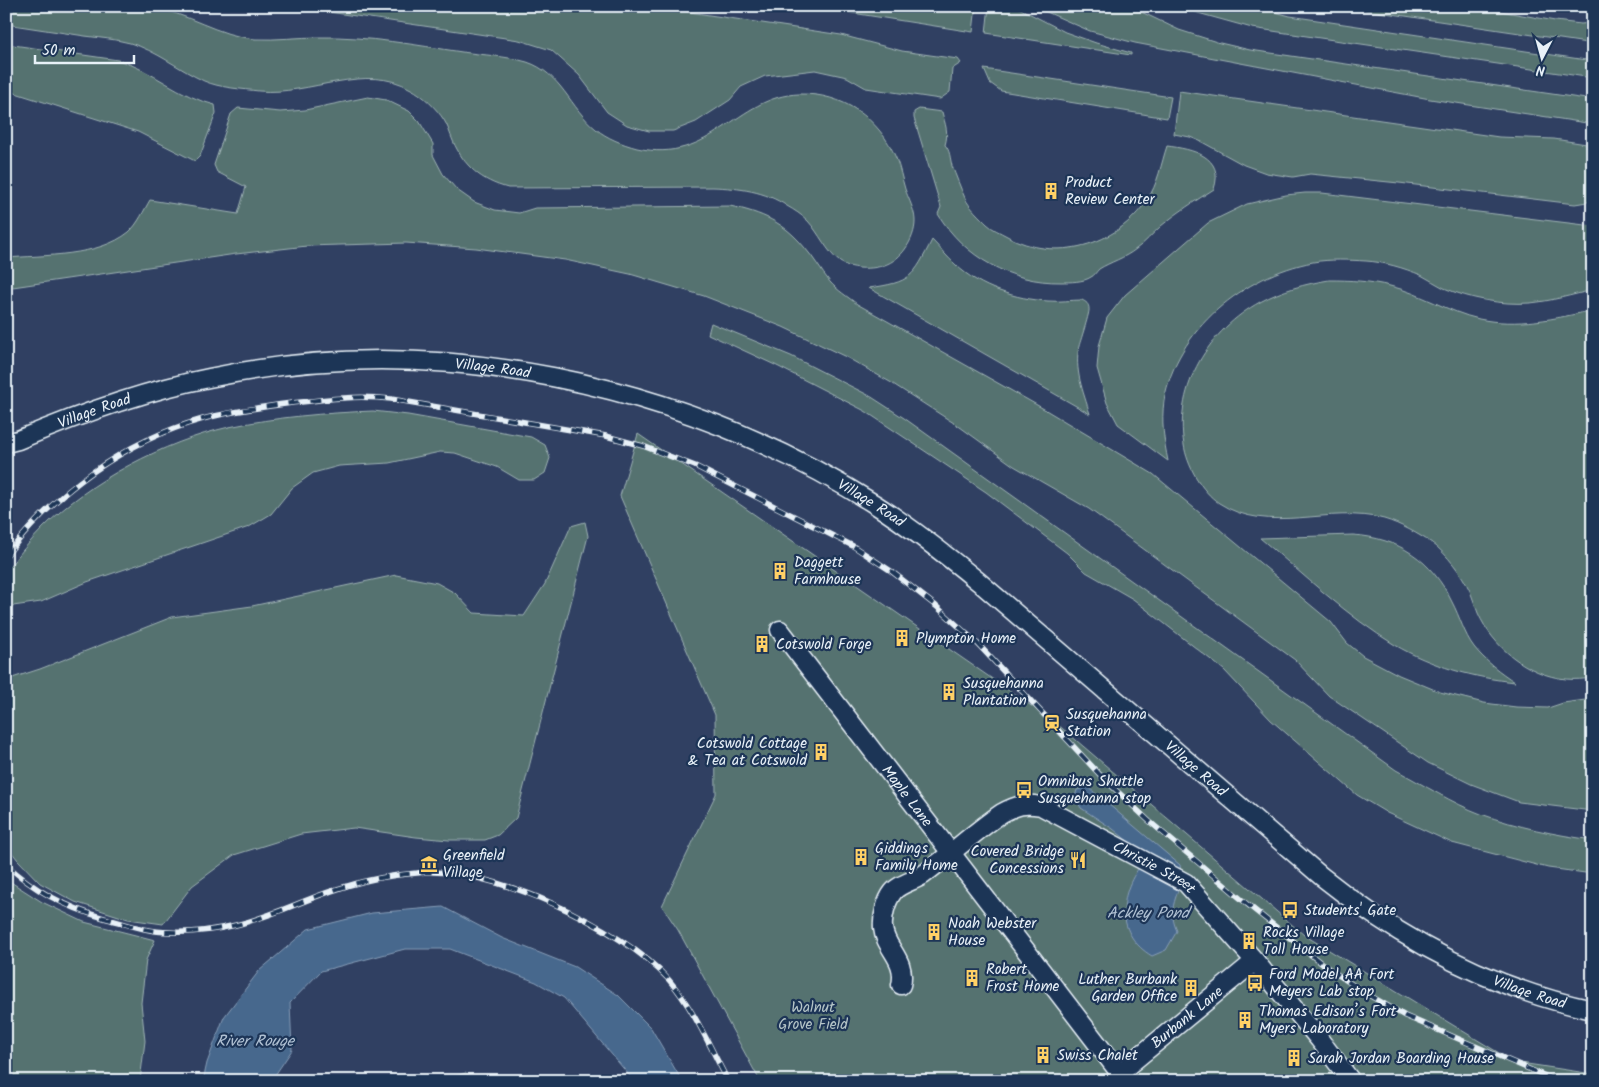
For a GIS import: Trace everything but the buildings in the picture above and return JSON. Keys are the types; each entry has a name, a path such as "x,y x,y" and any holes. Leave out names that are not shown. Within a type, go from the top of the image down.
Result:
{"street":[{"name":"Village Road","path":"10,444 95,410 172,386 210,377 256,370 344,360 443,362 533,374 603,388 701,418 765,445 810,468 876,505 941,551 1321,876 1388,925 1440,955 1496,981 1559,1002 1593,1010"},
{"name":"Maple Lane","path":"780,630 1123,1077"},
{"name":"Christie Street","path":"901,985 901,966 883,931 883,919 891,894 896,888 910,883 921,876 1002,813 1013,807 1027,804 1041,806 1186,883 1255,961 1352,1081"},
{"name":"Burbank Lane","path":"1123,1077 1255,961"}],"green space":[{"path":"6,6 144,6 176,14 241,37 255,39 356,38 519,60 539,67 557,82 587,121 600,132 626,145 663,151 685,147 705,139 758,106 777,98 799,94 830,98 845,103 858,111 880,131 889,144 914,213 914,232 907,247 890,263 883,266 859,268 849,266 835,258 812,226 798,213 779,201 751,191 713,187 508,188 482,177 474,171 457,150 445,122 434,107 416,92 394,82 356,79 278,91 224,87 204,81 149,50 130,43 6,24"},
{"path":"288,6 650,6 841,35 902,51 958,59 961,63 952,69 950,92 940,99 866,88 847,77 815,70 765,76 741,87 730,100 696,122 673,131 649,131 627,125 607,112 579,75 551,50 519,40"},
{"path":"910,6 976,6 973,32 827,9 894,8"},
{"path":"989,6 1015,6 1065,32 1131,53 1131,55 986,33"},
{"path":"1033,6 1129,6 1179,30 1250,50 1593,100 1593,124 1430,99 1135,43 1090,31"},
{"path":"1181,6 1254,6 1290,16 1593,61 1593,78 1252,28 1198,13"},
{"path":"1338,6 1473,6 1555,21 1581,24 1593,23 1593,40 1587,43"},
{"path":"6,44 118,60 143,70 190,96 215,105 216,113 200,156 195,161 138,132 6,90"},
{"path":"984,69 1171,97 1167,118 1001,91 990,83"},
{"path":"1179,91 1499,137 1554,139 1593,145 1593,201 1575,204 1310,174 1293,177 1266,173 1244,165 1202,142 1190,137 1174,134"},
{"path":"368,97 386,100 409,111 419,121 433,144 433,155 443,174 457,190 474,202 495,210 519,213 535,208 730,206 772,220 789,231 830,282 857,304 1044,409 1153,474 1331,622 1347,643 1363,656 1399,675 1440,692 1484,703 1548,708 1563,703 1593,699 1593,811 1519,802 1471,784 1428,763 1329,696 1295,660 1089,509 1014,466 960,427 890,382 846,357 783,327 704,296 630,274 565,260 476,248 406,243 307,246 236,254 6,288 6,258 70,253 102,246 129,232 150,200 238,214 246,187 217,172 214,165 231,114 238,108 280,112 305,110"},
{"path":"919,109 942,112 947,132 945,145 969,205 991,227 1026,244 1064,249 1102,239 1119,229 1134,216 1151,194 1157,181 1167,146 1196,152 1211,162 1215,169 1216,178 1214,189 1167,221 1132,252 1099,269 1088,279 1061,282 1024,278 1007,272 975,255 961,243 938,214 941,207 914,118 914,112"},
{"path":"1322,193 1593,226 1593,290 1538,302 1508,303 1464,295 1444,288 1414,272 1394,266 1353,260 1313,262 1287,269 1262,279 1239,293 1217,310 1198,329 1183,351 1171,375 1164,401 1163,431 1168,461 1118,424 1107,403 1097,368 1099,346 1107,318 1125,295 1208,223 1247,204 1286,195"},
{"path":"932,240 966,273 999,291 1036,300 1082,300 1087,303 1089,311 1079,346 1078,372 1090,414 869,288 894,283 909,276 920,263"},
{"path":"1329,280 1360,281 1390,286 1468,316 1493,321 1536,321 1593,310 1593,678 1569,679 1552,676 1538,672 1513,657 1502,648 1484,625 1467,585 1449,559 1432,543 1403,526 1384,519 1363,515 1279,519 1238,513 1212,498 1201,485 1188,461 1182,423 1184,402 1190,381 1199,362 1225,328 1260,302 1294,288"},
{"path":"711,323 791,356 870,396 904,418 1396,770 1470,810 1481,814 1537,830 1593,840 1593,874 1548,868 1452,843 1387,813 1357,795 1271,720 1224,670 1133,599 1086,572 1067,553 986,492 865,411 775,365 708,334"},
{"path":"373,411 408,415 531,437 545,445 550,458 545,473 534,480 519,480 497,467 455,453 440,452 389,463 339,466 313,473 292,488 271,514 249,527 87,582 41,602 6,607 6,571 29,543 62,510 105,479 129,465 179,442 229,427 301,416"},
{"name":"Walnut Grove Field","path":"638,434 1056,723 1304,935 1514,1062 1593,1074 1593,1081 760,1081 678,930 662,906 716,794 715,715 620,496"},
{"path":"585,522 588,536 516,818 498,835 485,840 449,840 354,828 301,834 234,855 192,886 163,924 128,919 75,902 40,883 6,845 6,680 40,669 172,617 252,606 396,575 437,583 455,593 474,613 524,616 545,584 571,526"},
{"path":"1353,535 1370,537 1399,546 1424,563 1444,587 1467,637 1474,647 1493,666 1515,682 1453,670 1423,659 1395,645 1360,622 1260,538"},
{"path":"6,879 42,902 84,922 155,940 146,960 141,1003 145,1041 140,1081 6,1081"},
{"path":"466,1073 476,1081 438,1081"}],"water":[{"name":"Ackley Pond","path":"1088,787 1180,865 1180,883 1173,913 1177,931 1166,950 1152,956 1140,947 1132,937 1124,914 1128,889 1141,865 1134,846 1113,829 1081,808 1075,797 1077,790"},
{"name":"River Rouge","path":"443,907 502,938 575,967 618,995 651,1028 682,1081 634,1081 564,998 536,982 450,949 405,949 321,971 290,1003 292,1050 273,1078 273,1081 203,1081 207,1063 224,1017 259,971 308,929 372,913"}],"railway":[{"path":"6,556 25,533 69,490 119,455 174,429 203,419 247,410 342,398 391,399 606,436 643,446 695,466 853,546 891,571 936,606 977,643 1102,777 1149,821 1247,904 1325,966 1362,991 1405,1016 1557,1081"},
{"path":"6,864 28,882 65,904 104,918 161,932 195,932 236,925 264,917 319,895 372,879 417,873 446,873 480,878 552,903 587,920 648,960 669,980 686,1003 728,1081"}],"place":[{"name":"Product Review Center","path":"1051,191"},
{"name":"Daggett Farmhouse","path":"780,571"},
{"name":"Plympton Home","path":"902,638"},
{"name":"Cotswold Forge","path":"762,644"},
{"name":"Susquehanna Plantation","path":"949,692"},
{"name":"Susquehanna Station","path":"1052,723"},
{"name":"Cotswold Cottage & Tea at Cotswold","path":"821,752"},
{"name":"Omnibus Shuttle Susquehanna stop","path":"1024,790"},
{"name":"Giddings Family Home","path":"861,857"},
{"name":"Covered Bridge Concessions","path":"1078,860"},
{"name":"Greenfield Village","path":"429,864"},
{"name":"Students' Gate","path":"1290,910"},
{"name":"Noah Webster House","path":"934,932"},
{"name":"Rocks Village Toll House","path":"1249,941"},
{"name":"Robert Frost Home","path":"972,978"},
{"name":"Ford Model AA Fort Meyers Lab stop","path":"1255,983"},
{"name":"Luther Burbank Garden Office","path":"1191,988"},
{"name":"Thomas Edison’s Fort Myers Laboratory","path":"1245,1020"},
{"name":"Swiss Chalet","path":"1043,1055"},
{"name":"Sarah Jordan Boarding House","path":"1294,1058"}]}
